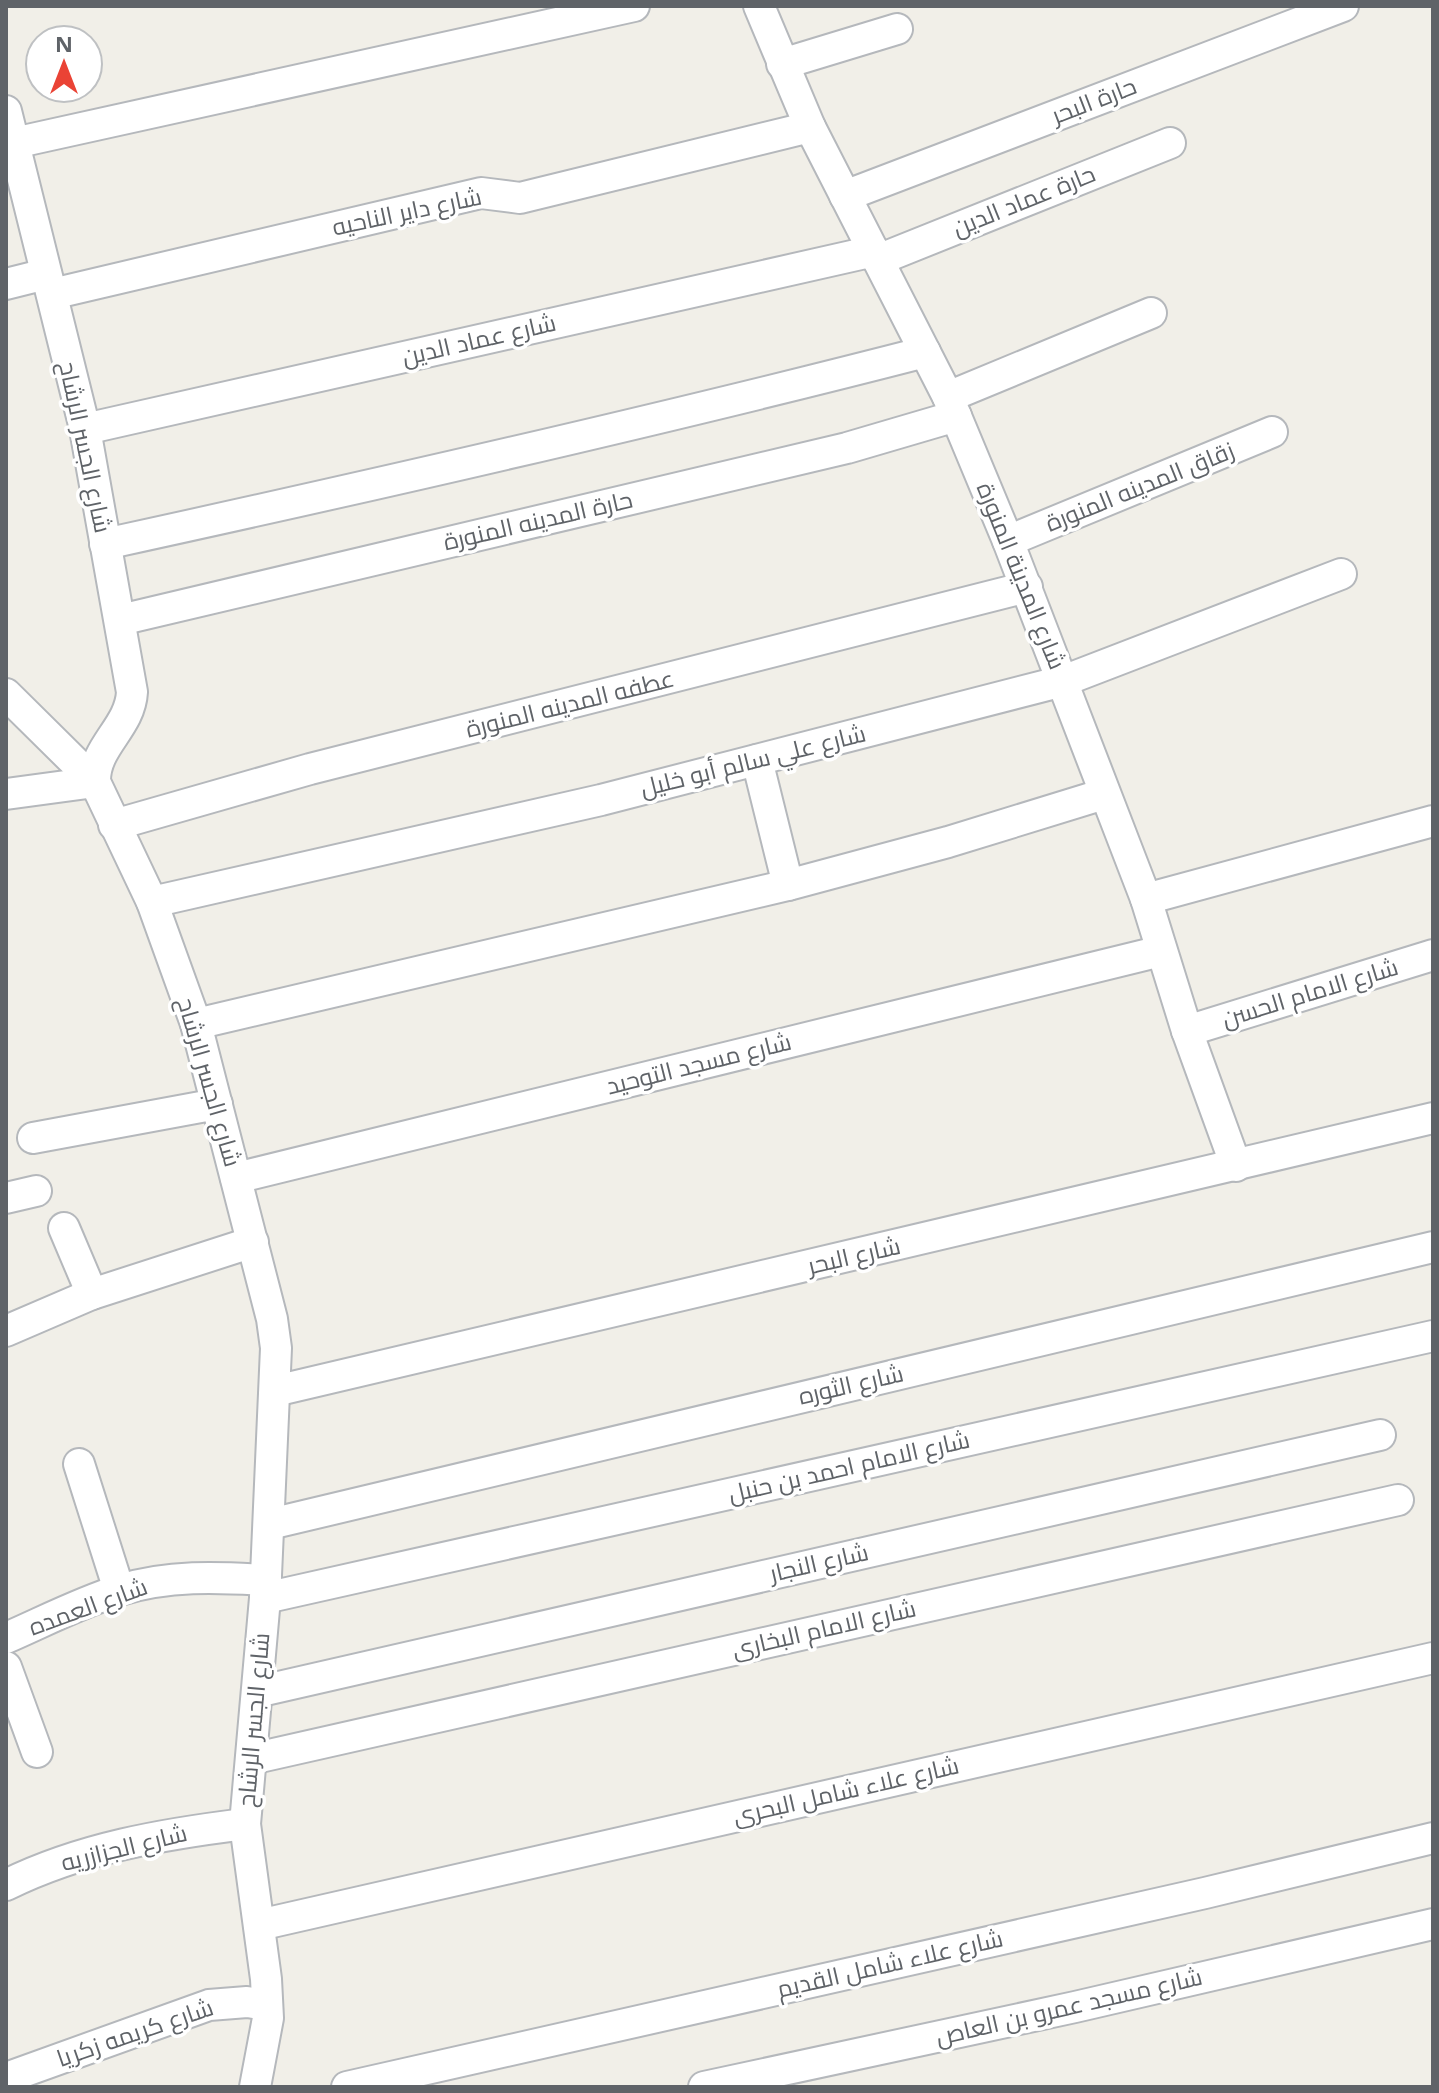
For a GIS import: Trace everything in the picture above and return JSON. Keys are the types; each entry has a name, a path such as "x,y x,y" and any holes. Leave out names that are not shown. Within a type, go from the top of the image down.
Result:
{"street":[{"path":"9,128 634,6"},
{"name":"شارع المدينة المنورة","path":"759,6 810,127 952,407 1027,587 1146,899 1187,1031 1236,1166"},
{"name":"حارة البحر","path":"845,196 1343,6"},
{"path":"782,64 897,29"},
{"name":"شارع داير الناحيه","path":"6,284 49,284 481,193 520,198 810,127"},
{"name":"شارع الجسر الرشاح","path":"9,128 85,429 132,692 131,708 123,725 101,751 94,766 95,782 152,902 196,1024 253,1242 276,1348 266,1589 245,1824 268,2018 255,2087"},
{"name":"حارة عماد الدين","path":"876,256 1170,143"},
{"name":"شارع عماد الدين","path":"85,429 876,256"},
{"name":"حارة المدينه المنورة","path":"120,620 847,448 952,407 1151,313"},
{"path":"105,544 701,410 925,352"},
{"name":"زقاق المدينه المنورة","path":"1008,541 1272,432"},
{"name":"شارع علي سالم أبو خليل","path":"152,902 601,800 1063,681 1341,574"},
{"name":"عطفه المدينه المنورة","path":"114,825 296,773 1027,587"},
{"path":"6,694 95,782"},
{"path":"757,760 788,885"},
{"path":"6,794 95,782"},
{"path":"196,1024 788,885 948,842 1104,794"},
{"path":"1146,899 1433,821"},
{"name":"شارع مسجد التوحيد","path":"236,1178 1161,951"},
{"name":"شارع الامام الحسن","path":"1187,1031 1433,955"},
{"path":"33,1138 217,1104"},
{"name":"شارع البحر","path":"275,1391 1433,1118"},
{"path":"6,1198 36,1191"},
{"path":"64,1228 92,1294"},
{"path":"6,1331 92,1294 253,1242"},
{"name":"شارع الثوره","path":"270,1524 1433,1247"},
{"name":"شارع الامام احمد بن حنبل","path":"266,1589 1433,1336"},
{"name":"شارع النجار","path":"257,1692 1380,1435"},
{"path":"79,1464 119,1590"},
{"name":"شارع الامام البخارى","path":"251,1759 1398,1500"},
{"name":"شارع العمده","path":"6,1638 119,1590 165,1579 216,1577 266,1589"},
{"name":"شارع علاء شامل البحرى","path":"259,1925 1433,1658"},
{"path":"6,1667 37,1752"},
{"name":"شارع الجزازريه","path":"6,1885 64,1861 118,1845 177,1832 245,1824"},
{"name":"شارع علاء شامل القديم","path":"347,2087 1189,1897 1433,1838"},
{"name":"شارع مسجد عمرو بن العاص","path":"704,2087 1075,2007 1433,1924"},
{"name":"شارع كريمه زكريا","path":"6,2078 209,2005 247,2002 267,2005"}]}
